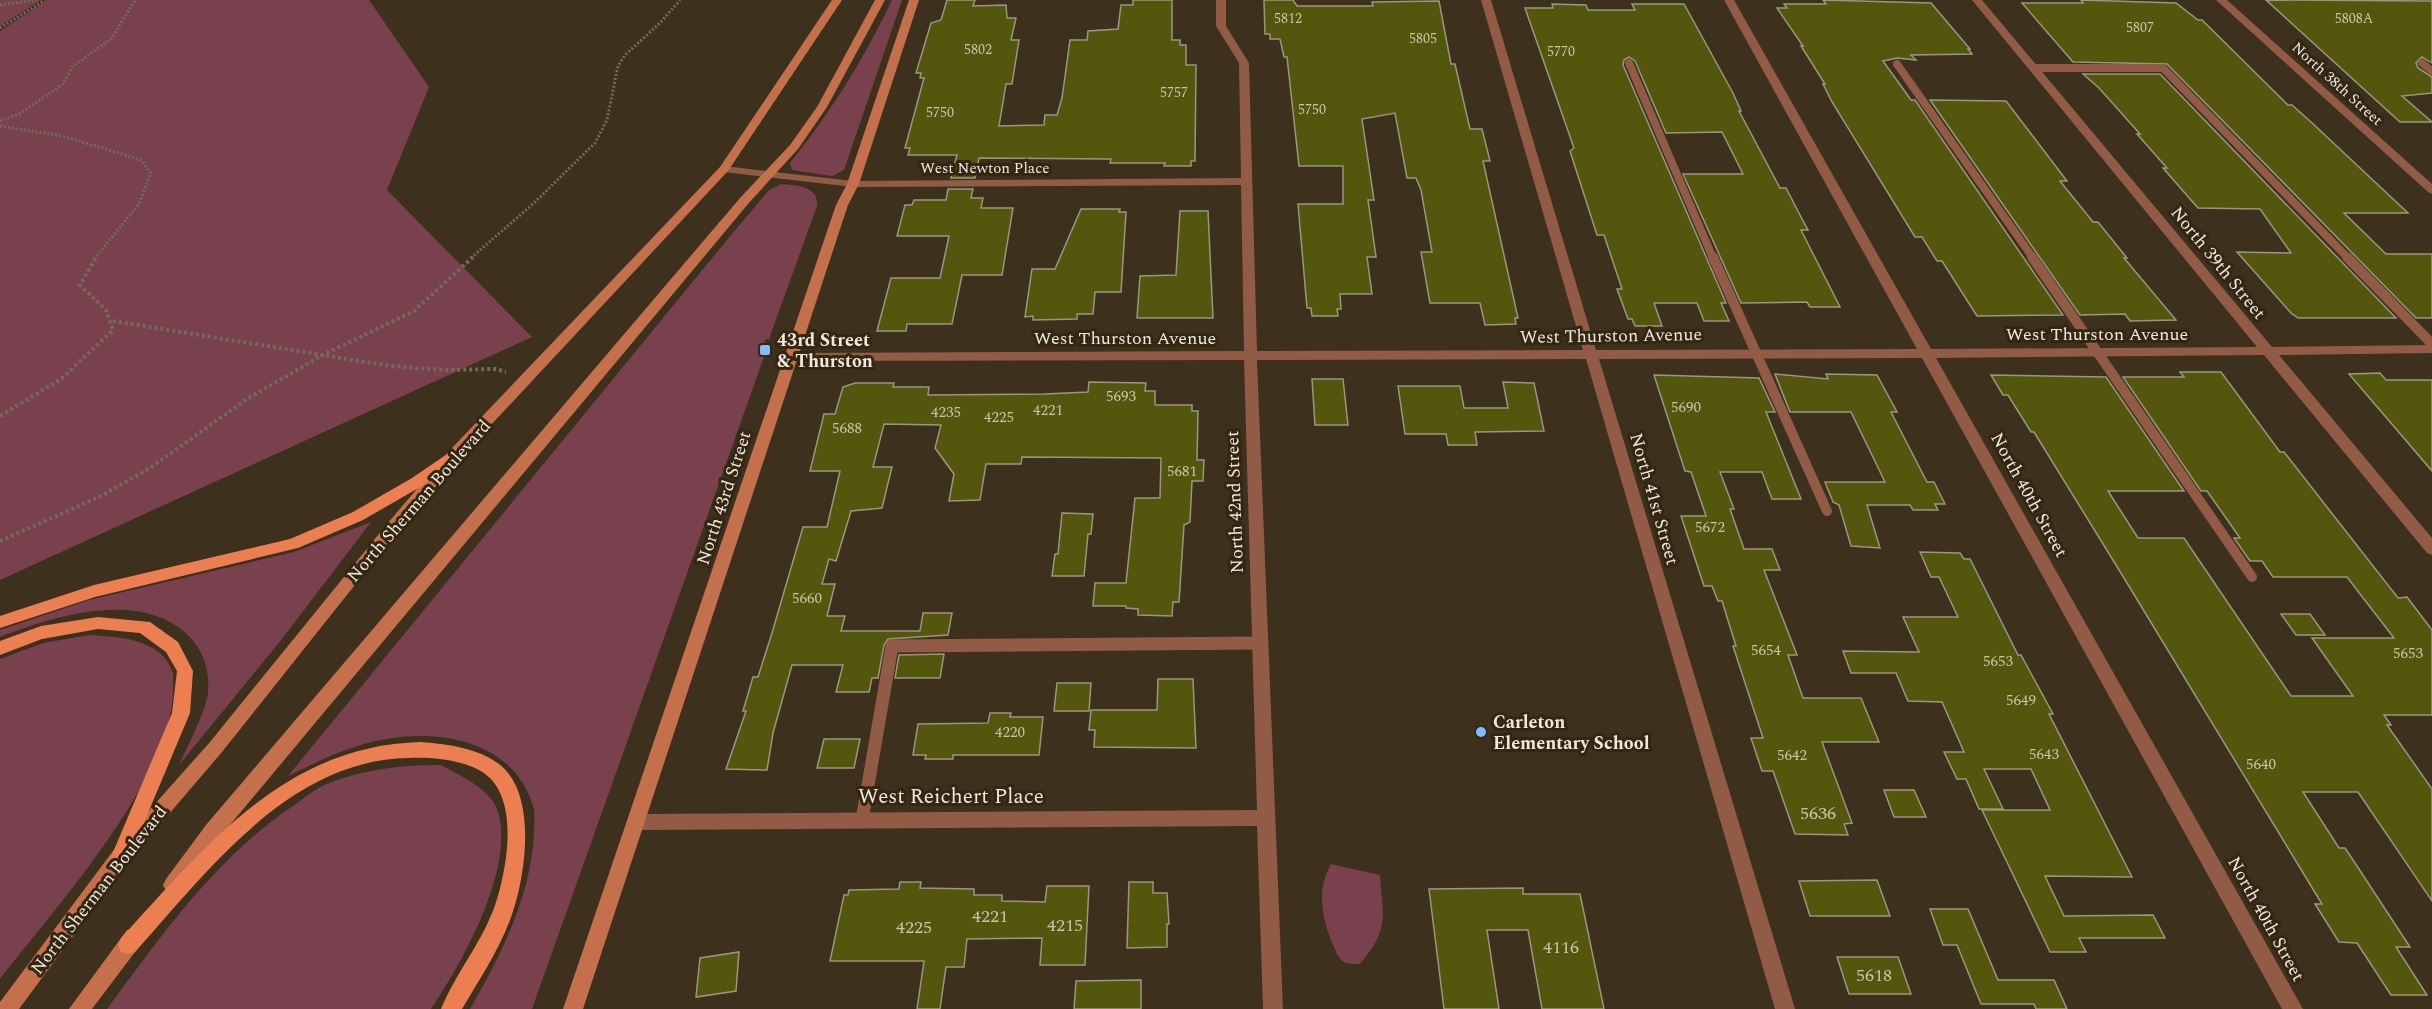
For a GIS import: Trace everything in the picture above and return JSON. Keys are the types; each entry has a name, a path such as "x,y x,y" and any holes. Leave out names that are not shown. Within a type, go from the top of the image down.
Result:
{"main road":[{"name":"North Sherman Boulevard","path":"7,1009 120,857 216,747 392,528 456,453 724,169 837,0"},
{"path":"79,1009 213,831 768,173 794,147 822,107 880,0"},
{"name":"North 43rd Street","path":"573,1009 638,822 790,357 842,206 853,184 914,0"},
{"path":"0,622 94,591 293,544 358,516 417,482 456,453"},
{"path":"0,648 41,633 98,623 144,627 172,647 185,671 181,713 120,857"},
{"path":"128,945 250,817 308,778 344,762 375,753 430,751 457,754 496,772 513,806 516,854 504,910 451,1009"}],"street":[{"name":"North 42nd Street","path":"1221,0 1221,26 1244,63 1259,643 1273,1009"},
{"name":"North 41st Street","path":"1486,0 1785,1009"},
{"name":"North 40th Street","path":"1728,0 2294,1009"},
{"name":"North 39th Street","path":"1977,0 2432,549"},
{"name":"North 38th Street","path":"2221,0 2432,190"},
{"name":"West Newton Place","path":"724,169 853,184 1248,181"},
{"name":"West Thurston Avenue","path":"790,357 1592,355 1754,352 2099,353 2432,349"},
{"name":"West Reichert Place","path":"638,822 1265,818"}],"lane":[{"path":"1629,63 1754,352 1827,511"},
{"path":"2422,63 2432,71"},
{"path":"1897,64 2252,577"},
{"path":"2034,68 2163,68 2432,344"},
{"path":"862,820 892,646 1259,643"}],"path":[{"path":"0,5 37,0"},
{"path":"0,27 45,0"},
{"path":"0,121 24,111 63,84 72,67 112,38 135,0"},
{"path":"0,541 101,496 150,468 248,399 323,355 414,311 432,297 453,274 534,203 594,142 607,120 618,66 680,0"},
{"path":"0,126 80,141 132,157 147,166 151,173 144,194 129,218 86,270 80,285 108,311 113,321 113,330 69,374 36,397 0,416"},
{"path":"113,321 143,328 323,355 423,368 496,369 527,377"}],"shaded area":[{"path":"0,0 41,0 0,26"},
{"path":"47,0 369,0 429,87 387,190 532,337 0,580 0,31"},
{"path":"892,0 902,0 844,170 832,176 792,170 790,163 846,84"},
{"path":"781,184 800,186 810,191 817,199 817,206 769,339 765,340 761,353 765,354 532,1009 470,1009 513,923 528,878 532,855 534,809 524,786 510,767 492,753 471,744 448,738 424,736 400,737 353,747 288,776 731,235 769,190"},
{"path":"371,522 282,639 179,765 200,719 208,693 208,676 204,661 198,647 188,635 168,621 146,613 121,610 70,615 0,637 0,630 89,600 294,552"},
{"path":"89,635 137,641 158,652 166,660 173,672 169,720 155,759 134,799 108,839 80,879 0,979 0,659 43,643"},
{"path":"441,765 473,783 488,795 497,809 501,832 499,858 493,885 483,913 457,967 431,1009 107,1009 169,927 213,875 237,851 290,808 324,785 356,774 398,767"},
{"path":"1331,864 1380,875 1383,913 1380,931 1370,952 1360,964 1346,963 1341,960 1326,925 1322,894 1326,874"}],"building":[{"path":"947,0 975,0 973,6 1006,5 1007,18 1016,18 1011,40 1019,40 1012,84 1006,84 999,126 1044,125 1045,115 1057,115 1062,98 1070,40 1087,40 1088,31 1118,29 1121,5 1133,5 1133,0 1172,0 1172,40 1180,40 1180,45 1186,45 1186,65 1196,65 1195,161 1191,161 1191,166 1164,166 1165,163 1110,163 1111,159 979,158 975,178 951,178 957,155 908,155 910,148 905,148 924,78 920,78 921,73 916,73 931,23 941,20"},
{"path":"1264,0 1293,0 1297,6 1373,6 1372,2 1439,1 1451,64 1455,64 1470,129 1482,129 1490,161 1483,161 1518,318 1515,318 1516,324 1485,325 1480,303 1430,303 1421,252 1432,252 1421,190 1416,178 1407,178 1395,113 1362,119 1374,200 1368,200 1376,257 1367,257 1372,294 1340,294 1341,309 1337,309 1338,316 1312,316 1311,308 1307,308 1298,204 1343,204 1343,166 1299,166 1287,57 1284,57 1280,39 1270,39 1270,34 1265,34"},
{"path":"1823,0 1931,3 1970,49 1968,49 1972,54 1911,55 1916,60 1897,58 1883,61 1911,100 1915,100 2063,315 1977,316 1942,261 1937,261 1922,237 1915,237 1832,102 1823,84 1825,84 1801,46 1803,46 1777,8 1787,8 1784,4 1826,4"},
{"path":"2081,0 2176,3 2198,20 2202,20 2288,105 2292,105 2311,122 2408,213 2344,213 2386,254 2432,254 2432,318 2416,318 2167,64 2073,62 2022,3 2083,3"},
{"path":"2266,0 2432,1 2432,63 2422,57 2416,63 2418,68 2432,77 2432,93 2402,96 2432,122 2400,122"},
{"path":"1552,4 1586,5 1588,10 1635,10 1632,4 1684,4 1733,93 1741,111 1739,111 1780,188 1786,188 1808,230 1801,230 1840,307 1810,307 1807,302 1741,303 1683,174 1743,174 1722,132 1666,133 1635,61 1629,57 1624,60 1623,65 1726,303 1721,303 1729,321 1704,321 1697,303 1654,303 1662,326 1635,326 1632,319 1628,319 1617,289 1622,289 1604,235 1597,235 1570,151 1574,148 1525,8 1553,8"},
{"path":"2083,74 2160,74 2396,318 2298,318 2291,313 2237,252 2291,253 2260,209 2198,208 2137,134 2140,134 2099,88"},
{"path":"1930,100 2006,101 2067,181 2060,181 2093,222 2098,222 2127,258 2124,258 2176,320 2130,321 2125,314 2080,315"},
{"path":"948,189 973,189 971,198 983,198 981,208 1013,208 1002,275 962,275 952,324 907,324 906,331 877,331 891,278 940,278 949,236 897,236 905,205 912,205 914,200 946,200"},
{"path":"1081,209 1120,209 1119,212 1126,212 1121,292 1095,292 1093,314 1077,314 1077,319 1033,320 1033,316 1025,317 1032,269 1055,269"},
{"path":"1180,211 1208,211 1213,318 1137,318 1140,276 1176,275"},
{"path":"2180,372 2221,372 2280,452 2284,452 2398,598 2407,597 2432,630 2432,715 2384,715 2391,725 2387,725 2432,789 2432,901 2358,792 2303,792 2339,848 2345,848 2410,947 2396,947 2427,995 2391,995 2357,943 2339,942 2315,904 2322,904 2124,578 2034,432 2031,432 2008,395 2003,395 1991,375 2106,377 2184,491 2108,491 2138,538 2184,538 2291,696 2353,696 2312,638 2394,638 2347,577 2273,577 2262,561 2250,561 2234,538 2240,538 2207,491 2201,491 2123,377 2184,377"},
{"path":"2380,373 2386,380 2432,380 2432,471 2349,374"},
{"path":"1775,374 1828,379 1826,374 1877,375 1897,412 1891,412 1927,482 1934,482 1945,504 1935,504 1938,510 1913,510 1910,505 1867,505 1880,548 1851,546 1839,505 1833,502 1825,482 1885,482 1851,412 1790,412"},
{"path":"1654,375 1759,378 1775,412 1766,412 1801,499 1772,499 1762,472 1720,472 1734,509 1730,509 1744,549 1772,549 1780,570 1764,570 1797,655 1788,655 1803,698 1861,698 1879,742 1822,742 1852,823 1844,824 1848,835 1795,834 1773,771 1762,771 1751,738 1763,738 1733,646 1736,646 1722,601 1718,601 1712,586 1704,586 1681,516 1706,516 1691,472 1685,471"},
{"path":"1312,379 1343,379 1348,425 1315,425"},
{"path":"1089,382 1146,383 1145,391 1155,391 1155,405 1192,405 1192,411 1198,411 1197,460 1204,460 1203,481 1192,481 1190,522 1184,525 1179,602 1173,602 1172,616 1138,615 1138,609 1126,608 1126,606 1093,606 1095,583 1126,583 1135,498 1160,498 1161,458 1022,457 1021,464 986,464 980,500 949,501 954,474 935,448 941,425 884,424 873,467 892,467 882,508 851,511 836,561 829,559 822,584 835,584 827,616 845,616 841,631 920,631 923,613 952,613 948,635 888,639 884,645 878,678 872,678 869,692 836,692 843,665 792,665 773,733 767,770 726,769 746,711 743,711 753,677 758,677 772,633 803,527 827,527 840,471 810,471 824,414 835,414 843,387 855,383 894,383 893,387 929,387 928,395 1045,394 1088,392"},
{"path":"1503,382 1534,383 1544,431 1475,432 1477,445 1448,445 1446,434 1405,434 1398,386 1460,386 1464,408 1508,408"},
{"path":"1062,513 1093,514 1091,534 1088,534 1084,576 1052,576 1055,554 1058,554"},
{"path":"1920,552 1960,553 1964,559 1970,559 2018,655 2021,655 2053,714 2049,714 2132,877 2045,876 2064,916 2153,915 2165,938 2079,938 2086,952 2050,952 1982,810 2050,810 2031,769 1984,769 2003,809 1979,809 1966,779 1957,779 1944,752 1964,752 1942,702 1908,701 1896,673 1851,673 1843,651 1919,652 1903,617 1958,617 1939,577 1931,577"},
{"path":"2281,614 2310,614 2325,635 2296,635"},
{"path":"944,654 940,678 895,678 899,655"},
{"path":"1158,679 1193,679 1196,748 1094,747 1095,730 1089,730 1091,710 1157,710"},
{"path":"1057,683 1091,683 1089,711 1054,711"},
{"path":"990,713 1011,713 1010,717 1043,717 1039,755 953,755 953,759 925,759 926,755 913,755 918,724 988,723"},
{"path":"824,739 860,739 854,768 817,768"},
{"path":"1884,790 1914,790 1926,817 1894,817"},
{"path":"1877,880 1890,916 1810,916 1799,881"},
{"path":"900,882 921,882 920,888 974,889 974,895 1002,895 1002,901 1045,902 1047,886 1089,886 1085,965 1040,965 1042,938 967,939 964,967 946,967 940,1009 917,1009 924,961 830,961 844,895 848,895 849,890 899,889"},
{"path":"1129,882 1153,882 1153,893 1167,893 1169,924 1167,924 1167,947 1127,948"},
{"path":"1523,888 1523,894 1580,894 1604,1009 1542,1009 1528,930 1487,930 1499,1009 1444,1009 1429,889"},
{"path":"1930,909 1968,909 1998,980 2054,980 2067,1009 2036,1009 2034,1004 1981,1004 1957,945 1943,945"},
{"path":"739,952 736,991 696,997 700,958"},
{"path":"1837,957 1898,957 1911,994 1849,994"},
{"path":"1141,980 1141,1009 1074,1009 1076,981"}],"place":[{"name":"43rd Street & Thurston","path":"765,350"},
{"name":"Carleton Elementary School","path":"1481,732"}]}
